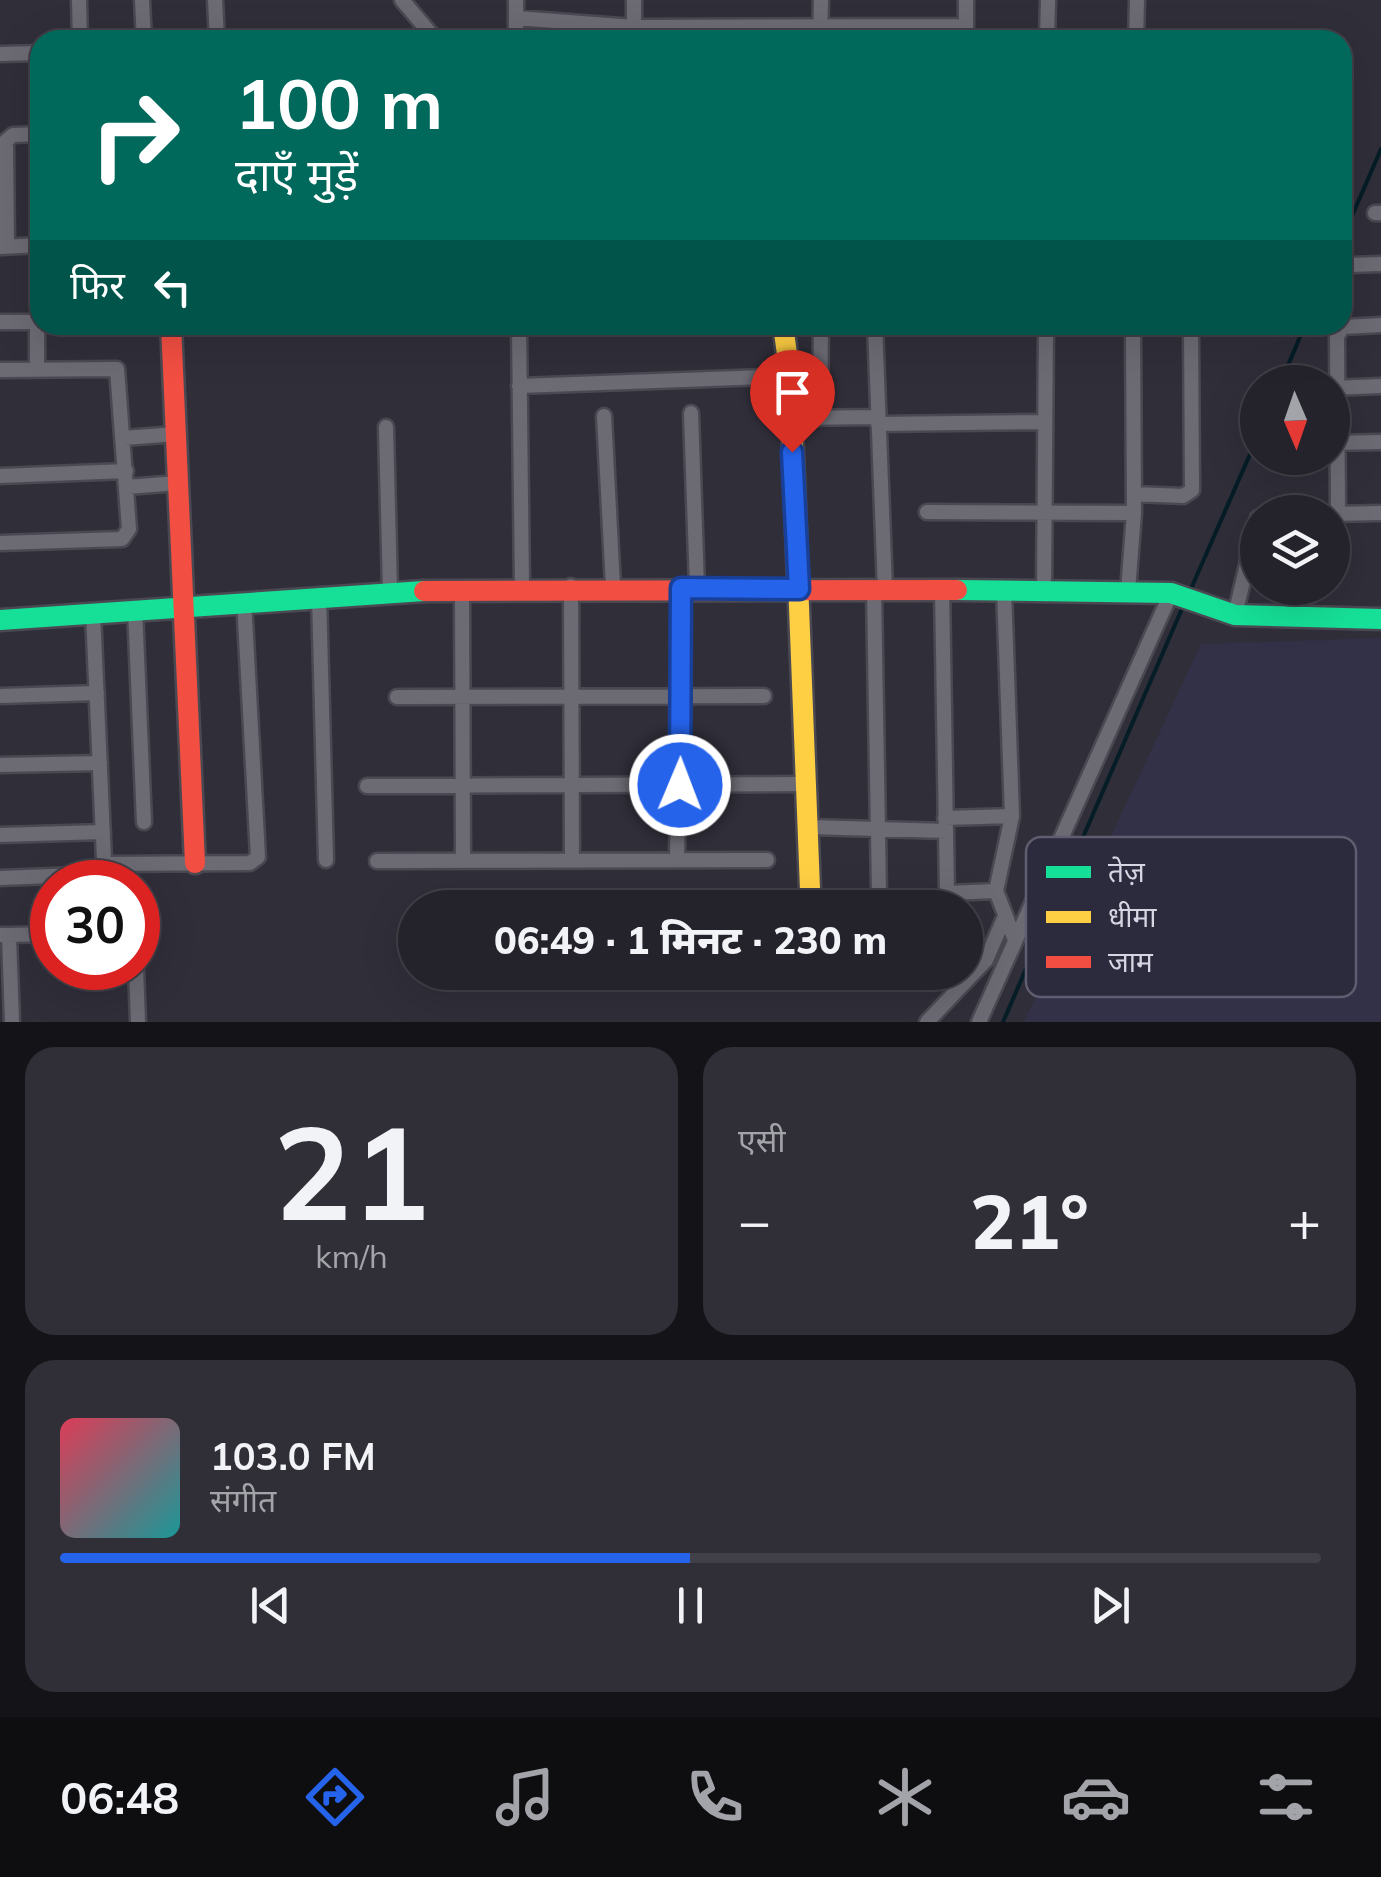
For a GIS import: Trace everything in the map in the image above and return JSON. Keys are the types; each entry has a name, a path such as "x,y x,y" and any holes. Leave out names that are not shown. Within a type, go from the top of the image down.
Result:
{"street":[{"path":"79,0 80,30"},
{"path":"142,0 144,30"},
{"path":"216,0 217,30"},
{"path":"402,0 428,30"},
{"path":"516,0 516,30"},
{"path":"634,0 634,30"},
{"path":"820,30 821,0"},
{"path":"966,0 966,30"},
{"path":"1047,30 1048,0"},
{"path":"1136,30 1137,0"},
{"path":"516,18 610,30"},
{"path":"0,54 30,52"},
{"path":"30,134 13,135 6,141 3,247 30,246"},
{"path":"1352,265 1381,264"},
{"path":"0,322 30,322"},
{"path":"1352,328 1381,325"},
{"path":"38,335 38,369"},
{"path":"172,335 196,864"},
{"path":"519,335 522,586"},
{"path":"784,335 790,376 810,889"},
{"path":"820,335 820,416"},
{"path":"875,335 880,589 879,890"},
{"path":"1044,590 1046,335"},
{"path":"1128,590 1134,513 1133,335"},
{"path":"1134,494 1183,496 1192,490 1190,335"},
{"path":"1335,365 1338,335"},
{"path":"0,370 117,369 127,537 0,543"},
{"path":"519,386 790,376"},
{"path":"1350,387 1381,386"},
{"path":"676,860 689,588 691,413"},
{"path":"604,416 613,586"},
{"path":"791,418 1045,422"},
{"path":"386,426 390,592"},
{"path":"124,438 176,434"},
{"path":"1350,443 1381,442"},
{"path":"0,476 177,483"},
{"path":"927,512 1134,513"},
{"path":"1350,514 1381,513"},
{"path":"0,620 319,596 522,586 1128,590 1174,593 1235,616 1381,619"},
{"path":"571,586 572,860"},
{"path":"462,588 463,860"},
{"path":"942,589 946,894 996,891"},
{"path":"1004,590 1012,816 996,891 1014,940"},
{"path":"1061,837 1174,593"},
{"path":"1235,616 1240,595"},
{"path":"319,596 326,860"},
{"path":"160,868 250,863 258,856 244,601"},
{"path":"135,610 144,822"},
{"path":"93,613 104,860"},
{"path":"0,696 97,694"},
{"path":"397,697 764,696"},
{"path":"0,766 100,762"},
{"path":"367,786 808,784"},
{"path":"809,827 878,829 1012,816"},
{"path":"0,835 103,832"},
{"path":"377,862 767,860"},
{"path":"0,878 30,877"},
{"path":"979,1022 1026,914"},
{"path":"927,1022 986,960 1006,916"},
{"path":"12,1022 4,935 30,934"},
{"path":"137,990 138,1022"}],"shaded area":[{"path":"1381,638 1381,1022 1024,1022 1036,997 1356,997 1356,837 1111,837 1201,644"}],"waterway":[{"path":"1352,216 1381,149"},
{"path":"1288,365 1301,335"},
{"path":"1190,591 1241,475"},
{"path":"1083,837 1184,604"},
{"path":"1003,1022 1026,969"}],"traffic: fast":[{"path":"957,590 1171,593 1235,615 1381,619"},
{"path":"0,620 424,591"}],"traffic: slow":[{"path":"784,335 790,376 810,889"}],"traffic: jam":[{"path":"171,335 195,863"},
{"path":"424,591 957,590"}],"route":[{"path":"680,785 681,588 799,589 792,452"}]}
